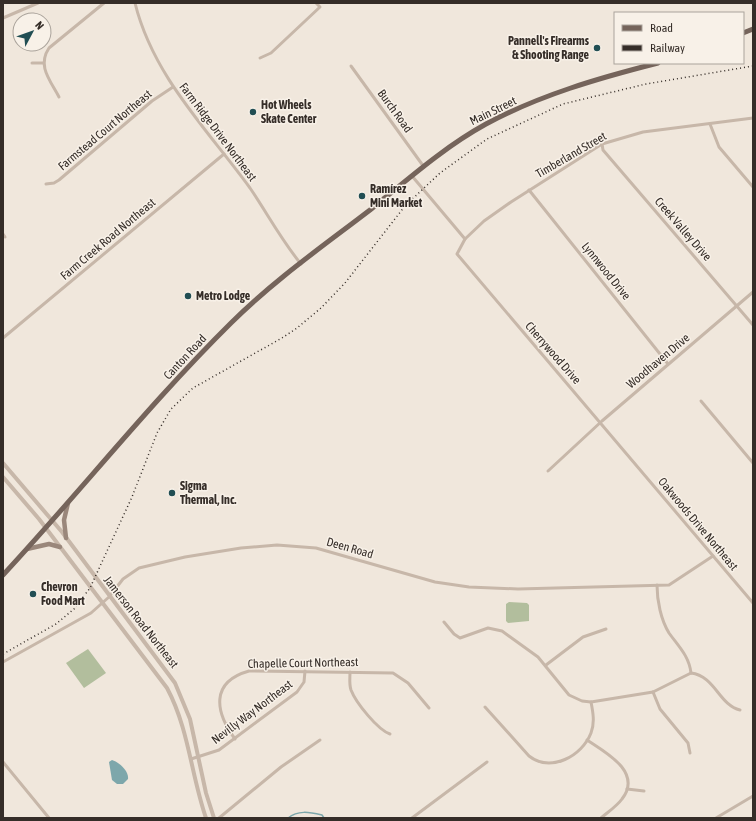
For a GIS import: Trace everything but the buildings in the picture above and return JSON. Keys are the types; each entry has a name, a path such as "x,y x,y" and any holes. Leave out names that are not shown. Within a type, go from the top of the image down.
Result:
{"main road":[{"name":"Main Street","path":"358,219 412,176 472,133 505,115 579,85 654,64"},
{"name":"Canton Road","path":"3,575 150,410 227,327 255,301 358,219"},
{"path":"66,538 64,520 68,503"},
{"path":"27,549 49,544 60,547"}],"street":[{"path":"3,18 38,3"},
{"path":"59,97 43,63 45,55 49,48 104,3"},
{"name":"Farm Ridge Drive Northeast","path":"135,3 148,42 173,87 224,154 301,264"},
{"path":"260,58 271,53 320,7 316,3"},
{"path":"32,63 43,63"},
{"name":"Burch Road","path":"351,66 424,167"},
{"name":"Farmstead Court Northeast","path":"46,184 54,183 59,180 144,108 173,87"},
{"name":"Timberland Street","path":"464,239 484,221 529,190 602,144 643,132 753,118"},
{"path":"710,124 719,147 753,188"},
{"name":"Creek Valley Drive","path":"602,144 603,150 753,325"},
{"name":"Farm Creek Road Northeast","path":"3,338 224,154"},
{"path":"412,176 464,239"},
{"name":"Lynnwood Drive","path":"529,190 668,364"},
{"name":"Cherrywood Drive","path":"464,239 457,254 462,262 629,456"},
{"name":"Woodhaven Drive","path":"548,471 668,364 753,292"},
{"path":"701,401 753,462"},
{"name":"Oakwoods Drive Northeast","path":"629,456 753,603"},
{"name":"Jamerson Road Northeast","path":"3,463 53,520 109,597 175,683 189,715 206,793 214,818"},
{"name":"Jamerson Road Northeast","path":"3,477 46,528 167,688 182,723 206,818"},
{"name":"Deen Road","path":"3,662 91,613 133,572 152,565 241,548 277,545 316,548 435,582 469,588 518,590 657,586 672,584 713,556"},
{"path":"657,586 663,620 669,632 687,657 691,674"},
{"path":"444,622 460,638 488,628 502,631 528,648 546,665 569,695 582,701 592,702 653,692 691,674 707,679 729,704 740,710"},
{"path":"546,665 583,637 606,628"},
{"name":"Chapelle Court Northeast","path":"235,739 225,723 219,706 221,692 227,683 238,675 249,671 386,672 398,675 408,683 429,708"},
{"name":"Nevilly Way Northeast","path":"191,759 219,750 297,692 304,682 305,671"},
{"path":"350,672 350,686 355,697 378,727 390,734"},
{"path":"653,692 660,709 688,743 690,752"},
{"path":"485,707 525,752 538,762 548,764 563,761 587,740 593,724 592,702"},
{"path":"219,818 281,766 320,740"},
{"path":"587,740 621,765 626,774 627,789 622,799 601,818"},
{"path":"3,762 49,818"},
{"path":"414,818 487,762"},
{"path":"627,789 644,792"},
{"path":"716,818 753,796"}],"green space":[{"path":"509,602 527,603 529,605 529,621 508,623 506,621 506,604"},
{"path":"88,649 106,673 84,688 66,663"}],"water":[{"path":"112,760 120,765 127,773 128,779 123,784 117,784 112,780 109,762"}],"waterway":[{"path":"288,818 292,815 304,812 322,815 324,818"}],"railway":[{"path":"3,654 56,624 74,609 90,588 132,497 157,433 171,409 193,388 282,338 297,328 321,308 345,283 405,206 440,173 487,139 563,104 646,84 753,66"}],"place":[{"name":"Pannell's Firearms & Shooting Range","path":"597,48"},
{"name":"Hot Wheels Skate Center","path":"253,112"},
{"name":"Ramírez Mini Market","path":"362,196"},
{"name":"Metro Lodge","path":"188,296"},
{"name":"Sigma Thermal, Inc.","path":"172,493"},
{"name":"Chevron Food Mart","path":"33,594"}]}
